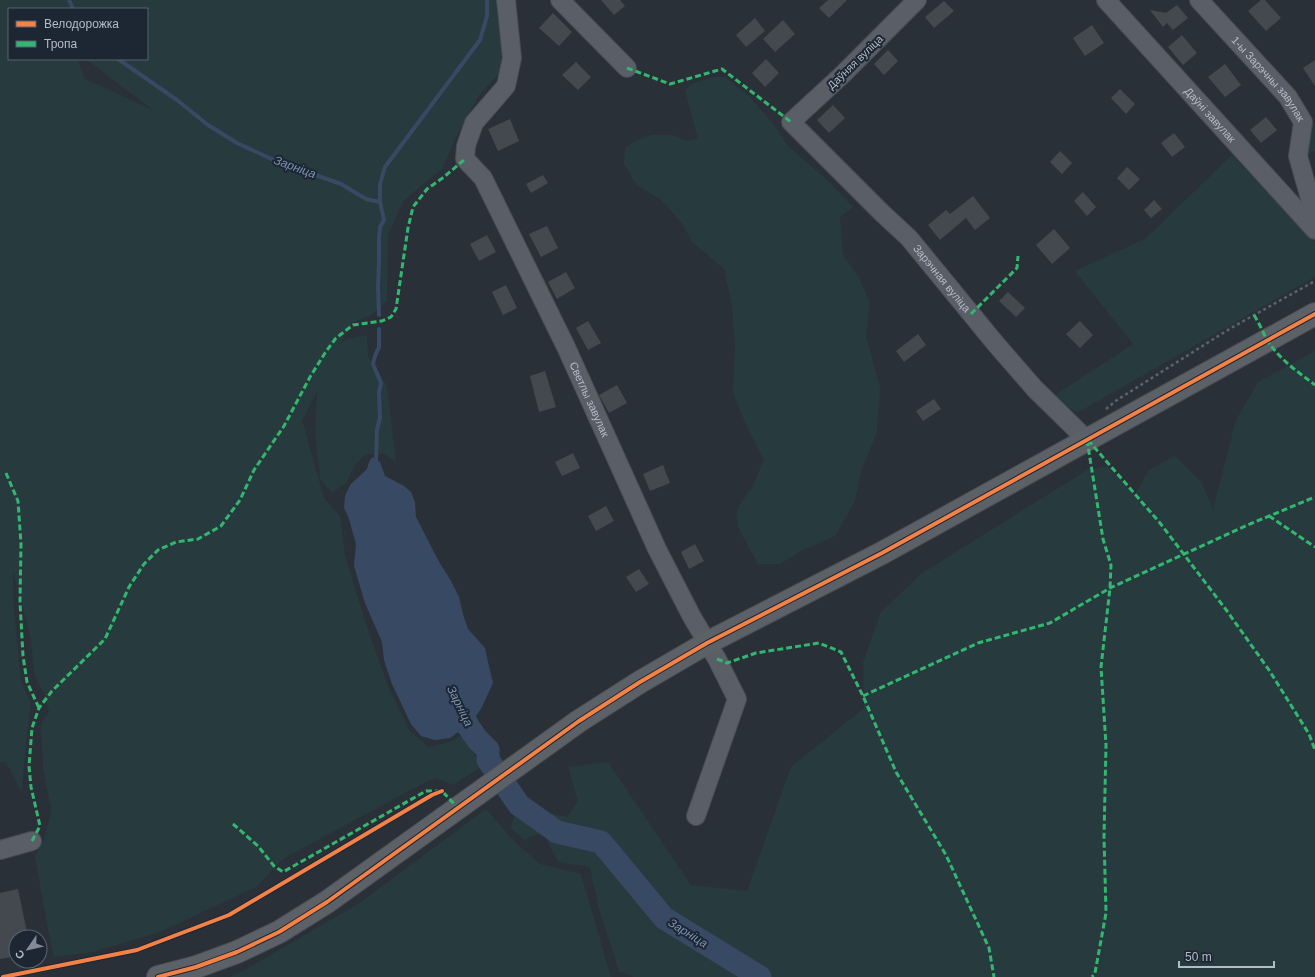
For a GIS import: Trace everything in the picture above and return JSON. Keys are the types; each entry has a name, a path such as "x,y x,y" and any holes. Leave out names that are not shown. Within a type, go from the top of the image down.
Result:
{"main road":[{"path":"158,977 196,967 237,952 279,932 327,902 578,721 640,682 700,630 882,553 1315,314"}],"street":[{"name":"Светлы завулак","path":"506,0 512,58 506,86 474,123 466,146 465,159 483,178 566,347 657,549 737,699 696,816"},
{"path":"560,0 627,68"},
{"name":"Даўняя вуліца","path":"791,122 842,76 917,0"},
{"name":"Даўні завулак","path":"1106,0 1315,230"},
{"name":"1-ы Зарэчны завулак","path":"1199,0 1309,119 1298,156 1315,216"},
{"name":"Зарэчная вуліца","path":"791,122 909,238 1035,389 1087,440"},
{"path":"0,850 32,841"}],"path":[{"path":"1100,413 1231,328 1315,281"},
{"path":"3,977 137,950 229,915 432,795 442,791"}],"green space":[{"path":"0,0 500,0 502,71 479,95 457,135 442,169 404,200 388,235 387,301 370,316 351,323 340,345 345,339 367,335 368,356 387,386 396,463 385,454 366,454 355,465 346,483 332,493 320,479 315,431 317,392 301,423 303,423 324,498 340,516 345,555 365,621 388,686 410,731 429,747 449,742 464,734 481,767 453,785 435,778 416,787 283,859 256,887 160,932 93,952 54,957 35,857 46,834 51,809 43,768 41,724 49,712 44,692 43,693 34,673 31,639 13,570 14,609 21,681 31,703 22,793 6,762 0,762"},
{"path":"713,77 725,77 749,96 771,121 788,146 827,180 853,207 840,217 843,254 860,280 870,303 866,336 880,387 877,432 861,472 855,501 835,536 801,551 780,564 758,564 738,527 737,509 753,485 764,460 744,420 733,393 735,346 732,306 724,269 692,242 681,222 661,200 636,184 624,164 625,148 636,141 651,135 672,135 687,141 698,139 685,90 694,83"},
{"path":"1315,122 1315,151 1308,155 1310,125"},
{"path":"1232,155 1315,242 1315,277 1077,413 1054,396 1133,344 1075,271 1145,239"},
{"path":"1315,351 1315,977 634,977 619,971 598,906 590,867 559,862 542,832 524,840 511,828 515,814 532,809 567,817 578,801 568,767 608,762 691,885 747,891 791,767 864,708 863,662 881,612 921,574 1087,470 1107,466 1135,494 1149,470 1175,456 1202,483 1213,509 1236,420 1258,382"},
{"path":"486,809 516,843 540,864 581,874 611,977 230,977 252,966 361,902"}],"water":[{"path":"372,457 380,462 385,476 404,486 411,492 415,502 416,517 459,597 468,629 485,648 493,683 481,709 468,726 450,738 435,740 421,736 411,724 392,684 384,660 382,642 365,603 354,566 356,544 348,516 344,508 345,496 350,485 367,469"}],"building":[{"path":"601,0 620,0 625,6 614,15"},
{"path":"828,0 847,0 829,18 819,8"},
{"path":"1261,0 1265,0 1281,18 1266,31 1248,11"},
{"path":"944,1 954,11 934,28 925,17"},
{"path":"1177,5 1188,18 1173,30 1167,23 1163,27 1150,10 1166,13"},
{"path":"553,13 572,32 559,46 539,28"},
{"path":"755,18 765,31 746,47 736,35"},
{"path":"783,20 795,34 775,52 763,39"},
{"path":"1092,25 1104,43 1085,56 1073,38"},
{"path":"1182,35 1197,53 1183,65 1168,47"},
{"path":"888,50 898,61 884,75 874,64"},
{"path":"766,59 779,73 765,87 752,73"},
{"path":"1315,60 1315,86 1303,68"},
{"path":"576,62 591,77 578,90 562,75"},
{"path":"1225,64 1241,85 1225,97 1208,77"},
{"path":"1120,89 1135,104 1126,114 1111,98"},
{"path":"833,105 845,118 829,133 817,120"},
{"path":"1266,117 1277,130 1261,143 1250,130"},
{"path":"510,119 519,141 498,151 488,129"},
{"path":"1174,133 1185,147 1172,157 1161,143"},
{"path":"1060,151 1072,163 1062,174 1050,162"},
{"path":"1127,167 1140,179 1129,190 1117,178"},
{"path":"543,175 548,183 531,193 526,184"},
{"path":"1083,192 1096,207 1087,216 1074,201"},
{"path":"973,196 990,218 975,230 966,218 940,240 928,225 946,210 950,214"},
{"path":"1154,200 1162,209 1151,218 1144,210"},
{"path":"547,226 558,248 541,257 529,234"},
{"path":"1054,229 1070,248 1052,264 1036,245"},
{"path":"487,235 496,252 479,261 470,244"},
{"path":"566,272 575,288 557,299 548,282"},
{"path":"506,285 517,308 503,315 492,292"},
{"path":"1008,292 1025,308 1016,317 999,301"},
{"path":"588,321 601,343 588,350 576,328"},
{"path":"1080,321 1093,335 1080,348 1066,334"},
{"path":"918,334 926,345 904,362 896,351"},
{"path":"545,371 556,407 539,412 530,376"},
{"path":"617,385 627,403 609,413 599,395"},
{"path":"934,399 941,409 923,421 916,411"},
{"path":"573,453 580,468 562,476 555,462"},
{"path":"663,465 670,483 650,491 643,474"},
{"path":"606,506 614,521 596,531 588,516"},
{"path":"695,544 704,561 689,569 681,552"},
{"path":"639,569 649,584 636,592 626,577"},
{"path":"18,889 26,929 8,929 8,958 0,959 0,893"}],"waterway":[{"name":"Зарніца","path":"69,0 73,8"},
{"path":"380,202 380,184 385,167 480,40 487,16 487,0"},
{"name":"Зарніца","path":"119,60 177,100 208,125 237,143 276,161 341,184 366,199 380,202 384,220 380,227 379,238 379,315"},
{"name":"Зарніца","path":"376,460 377,430 380,418 379,392 381,383 373,364 379,347 379,329"},
{"name":"Зарніца","path":"455,697 468,726 477,739 488,750 488,760 519,805 557,832 601,842 664,918 760,977"}],"marked path":[{"path":"627,68 670,84 722,69 791,122"},
{"path":"32,841 40,826 31,787 29,766 32,728 39,708 52,691 105,639 129,587 144,564 158,550 176,542 198,539 221,526 240,500 254,470 284,426 310,377 336,338 353,325 382,321 391,317 396,309 408,228 413,207 427,189 465,159"},
{"path":"971,314 1017,268 1018,256"},
{"path":"1254,315 1267,340 1277,353 1289,365 1315,385"},
{"path":"1087,440 1103,539 1111,565 1110,588 1101,667 1106,745 1104,837 1106,913 1095,973 1092,977"},
{"path":"1088,440 1160,523 1227,611 1269,670 1309,734 1315,750"},
{"path":"6,473 18,501 21,544 20,602 23,656 27,682 39,708"},
{"path":"863,696 978,643 1050,623 1110,588 1250,524 1315,497"},
{"path":"1269,516 1315,547"},
{"path":"717,659 727,663 756,653 819,643 841,652 863,696 896,772 946,855 989,948 994,977"},
{"path":"233,824 258,846 274,866 283,872 426,791 442,791 458,808"}],"cycle path":[{"path":"158,977 196,967 237,952 279,932 327,902 579,721 640,682 707,643 882,553 1315,314"},
{"path":"3,977 137,950 229,915 432,795 442,791"}]}
